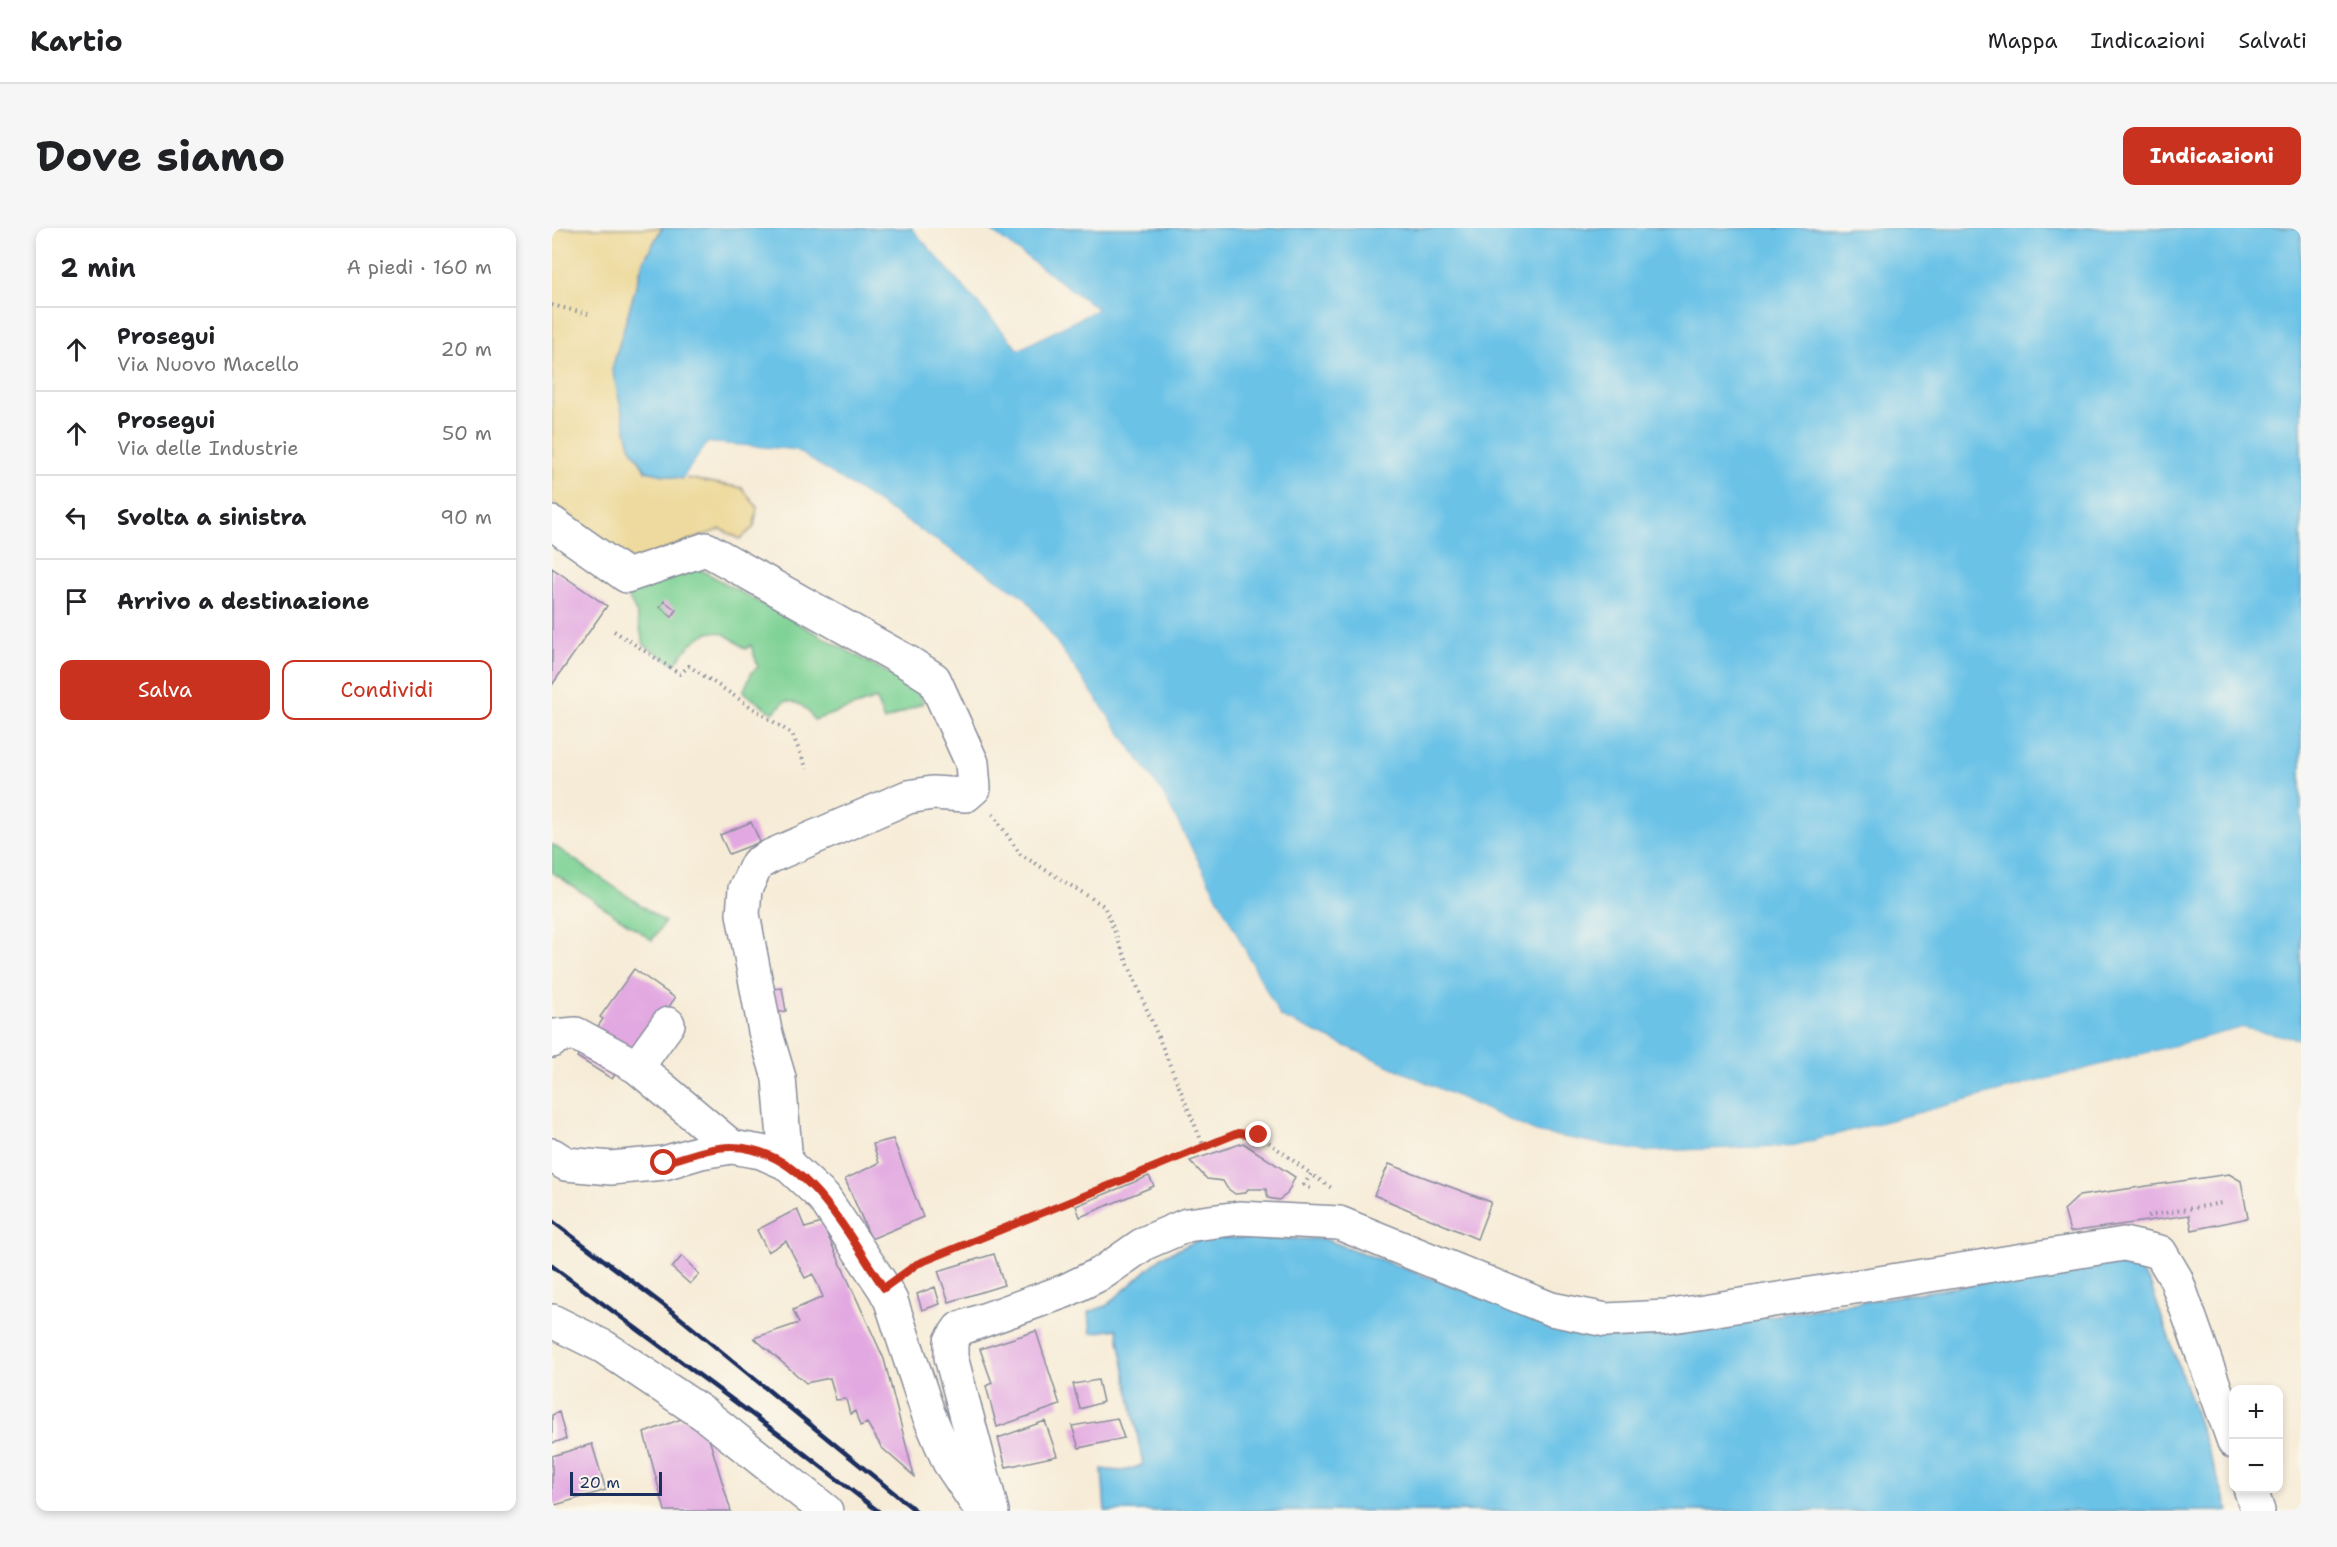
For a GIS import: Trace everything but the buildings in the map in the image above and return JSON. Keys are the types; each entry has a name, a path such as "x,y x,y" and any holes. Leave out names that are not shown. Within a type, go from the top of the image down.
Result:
{"street":[{"path":"552,523 627,576 706,549 917,668 934,679 972,763 974,788 966,795 932,793 908,797 757,864 745,890 743,914 765,1031 779,1078 786,1163"},
{"path":"637,1067 668,1024"},
{"path":"552,1041 555,1036 576,1034 637,1067 732,1147"},
{"path":"552,1155 566,1164 611,1168 664,1163 701,1152 732,1147 761,1152 786,1163 824,1198 884,1288 891,1301 928,1413 949,1462 982,1511"},
{"path":"992,1511 951,1357 951,1341 959,1329 1065,1291 1102,1273 1145,1243 1187,1225 1239,1218 1339,1223 1551,1309 1606,1320 1666,1317 2124,1244 2160,1252 2176,1279 2233,1439"},
{"path":"552,1321 604,1347 704,1414 826,1511"},
{"path":"2252,1493 2258,1511"}],"path":[{"path":"552,305 588,314"},
{"path":"614,631 680,674 689,666 792,734 807,769"},
{"path":"974,788 1020,855 1104,906 1204,1147"},
{"path":"884,1288 917,1264 1238,1133 1259,1135 1340,1194"},
{"path":"1304,1185 1311,1174"},
{"path":"2143,1216 2222,1203"}],"green space":[{"path":"692,565 917,689 923,703 884,721 876,699 814,720 802,706 785,701 773,713 743,692 752,672 758,667 751,645 746,649 718,632 710,632 696,639 675,664 644,645 636,612 625,591"},
{"path":"552,844 665,922 652,940 552,872"}],"sand":[{"path":"552,228 662,228 643,262 646,471 742,488 757,507 754,527 740,539 721,529 633,561 552,502"}],"water":[{"path":"662,228 912,228 1019,349 1097,309 986,228 2301,228 2301,1040 2242,1028 1794,1146 1644,1152 1537,1133 1280,1017 1162,793 1025,598 795,450 708,443 682,479 646,471 630,446 612,369 643,262"},
{"path":"1204,1238 1324,1239 1575,1331 1623,1339 2111,1263 2136,1265 2150,1283 2229,1511 1105,1511 1102,1469 1123,1471 1143,1464 1117,1329 1091,1333 1089,1312 1106,1306 1163,1256"}],"pier":[{"path":"912,228 916,228 1020,345 1091,309 983,228 1097,309 1019,349"},
{"path":"708,443 795,450 1025,598 1162,793 1280,1017 1537,1133 1644,1152 1794,1146 2242,1028 2301,1040 2301,1043 2243,1031 1794,1149 1644,1155 1536,1136 1278,1019 1159,795 1023,600 794,453 709,446 685,479 682,479"}],"railway":[{"path":"552,1221 674,1313 916,1511"},
{"path":"552,1266 792,1444 878,1511"}],"route":[{"path":"664,1163 701,1152 732,1147 761,1152 786,1163 824,1198 884,1288 917,1264 1238,1133 1259,1135"}]}
